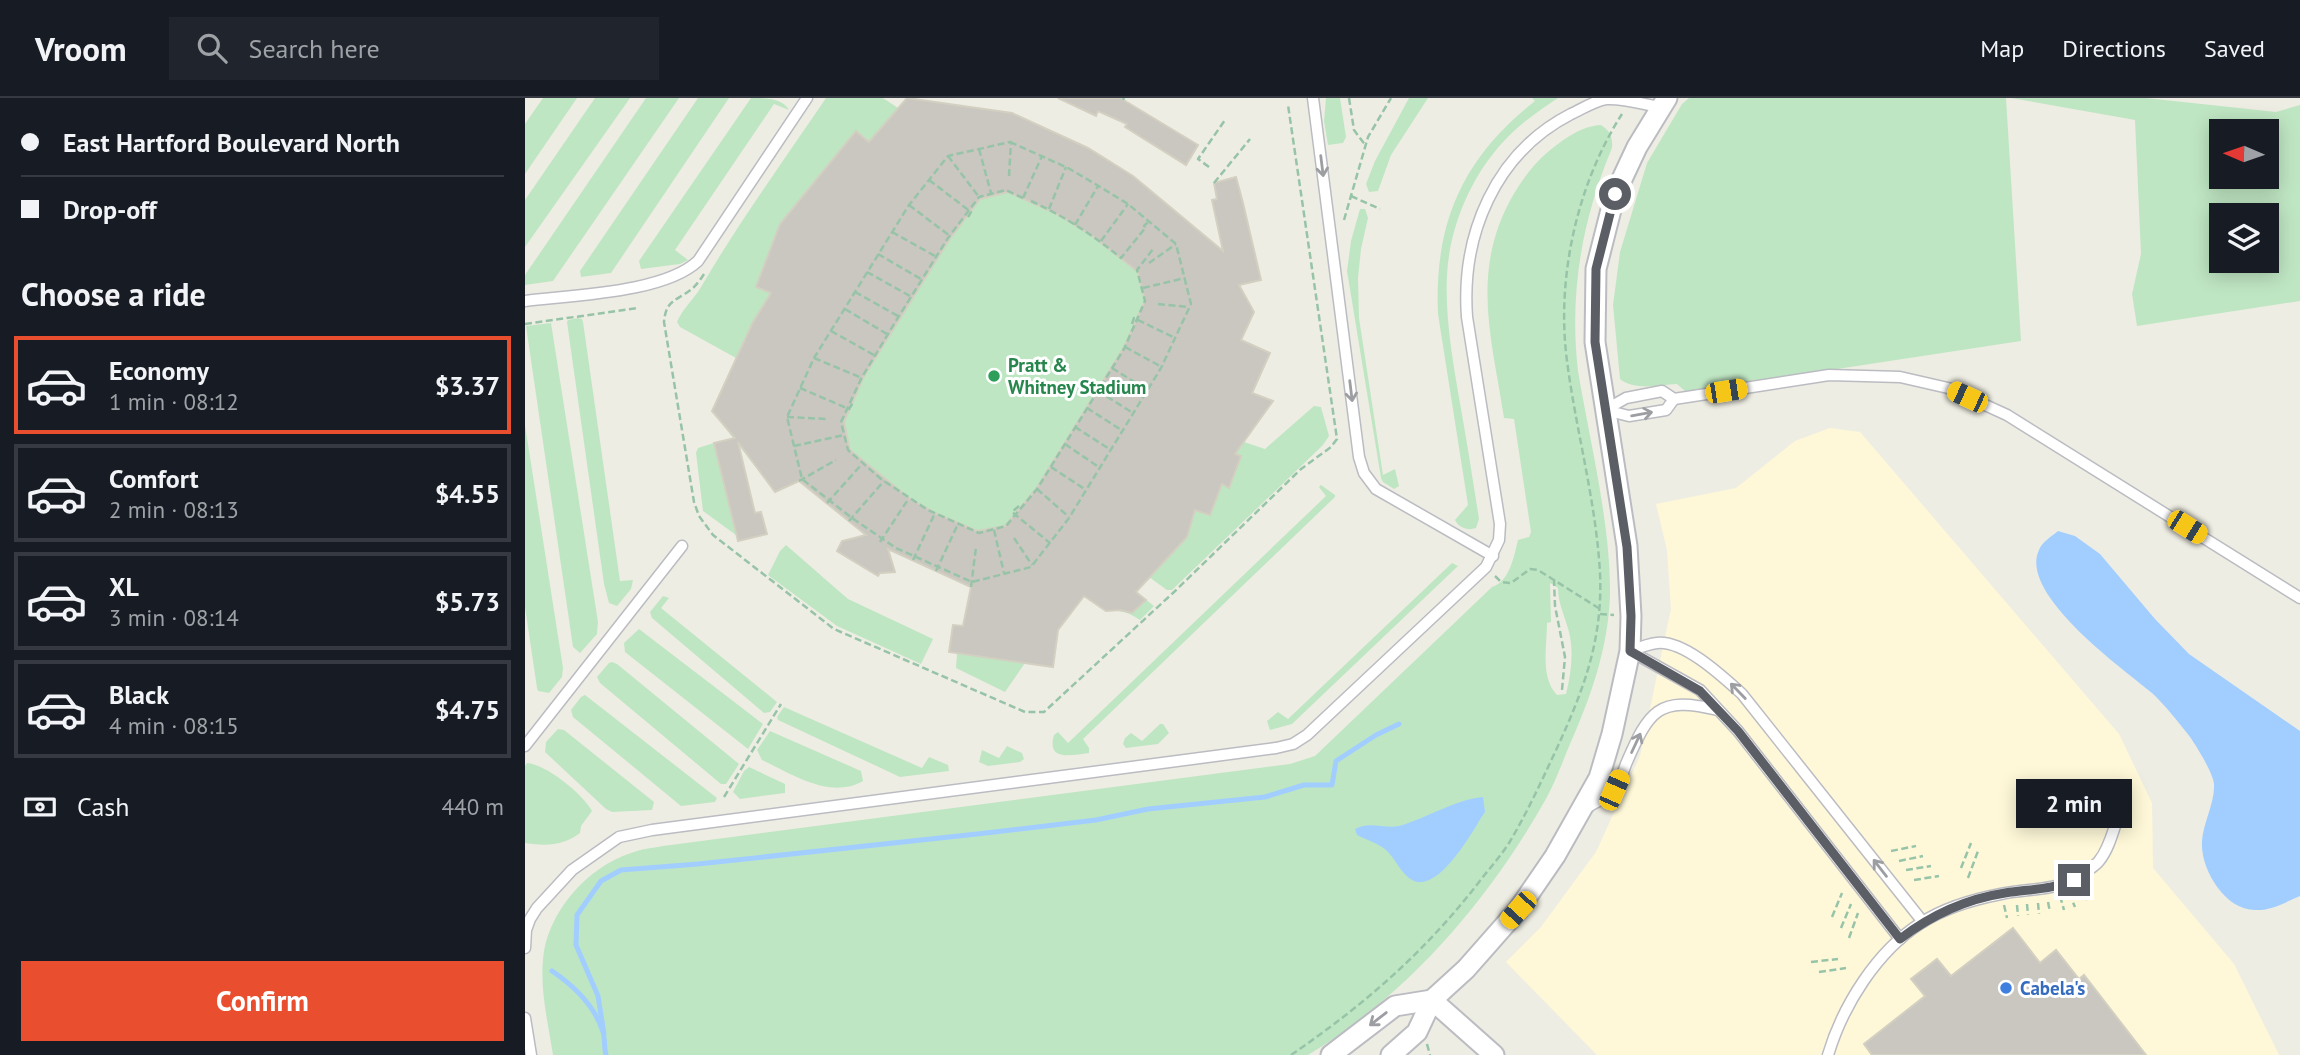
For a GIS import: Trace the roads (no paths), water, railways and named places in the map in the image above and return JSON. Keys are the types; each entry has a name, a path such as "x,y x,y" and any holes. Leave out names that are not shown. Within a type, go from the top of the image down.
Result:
{"street":[{"path":"1391,1055 1417,1032 1432,1000 1466,969 1518,910 1555,856 1599,778 1612,734 1630,651 1631,616 1627,547 1595,342 1596,269 1615,194 1637,146 1663,103"},
{"path":"1331,1055 1395,1006 1432,1000"},
{"path":"1432,1000 1494,1055"}],"lane":[{"path":"525,301 649,285 673,278 689,269 698,261 807,98"},
{"path":"1313,98 1359,457 1364,473 1376,489 1493,556"},
{"path":"525,948 527,915 537,908 572,870 619,837 652,830 1235,754 1293,744 1318,726 1486,567 1499,540 1500,524 1467,317 1465,288 1475,229 1497,181 1534,138 1554,123 1587,106 1606,99 1663,103"},
{"path":"1605,410 1626,398 1662,391 1674,399 1829,375 1900,377 1948,388 2007,415 2300,598"},
{"path":"1605,410 1629,416 1666,410 1674,399"},
{"path":"525,746 682,546"},
{"path":"1630,651 1658,642 1687,651 1713,667 1742,694 1923,922"},
{"path":"1630,651 1700,691 1719,710 1900,939"},
{"path":"1580,812 1614,790 1639,734 1658,712 1667,706 1683,703 1719,710"},
{"path":"1828,1055 1847,1007 1877,964 1900,939 1923,922 1980,898 2052,888 2074,880 2099,861 2118,817"},
{"path":"525,1018 531,1055"}],"water":[{"path":"2058,531 2075,536 2100,554 2155,619 2189,654 2300,731 2300,896 2273,908 2255,910 2234,903 2217,886 2202,852 2203,834 2214,791 2211,773 2190,737 2162,703 2077,629 2044,588 2037,568 2039,550"},
{"path":"1483,797 1485,812 1461,849 1442,871 1432,879 1422,882 1408,878 1386,850 1357,835 1355,829 1366,826 1399,826 1461,802"}],"waterway":[{"path":"604,1034 598,996 576,945 577,915 601,881 621,870 1096,820 1148,809 1265,797 1304,785 1332,785 1336,761 1376,735 1399,724"},
{"path":"552,971 576,990 595,1014 603,1032 606,1055"}],"place":[{"name":"Pratt & Whitney Stadium","path":"994,376"},
{"name":"Cabela's","path":"2006,988"}]}
